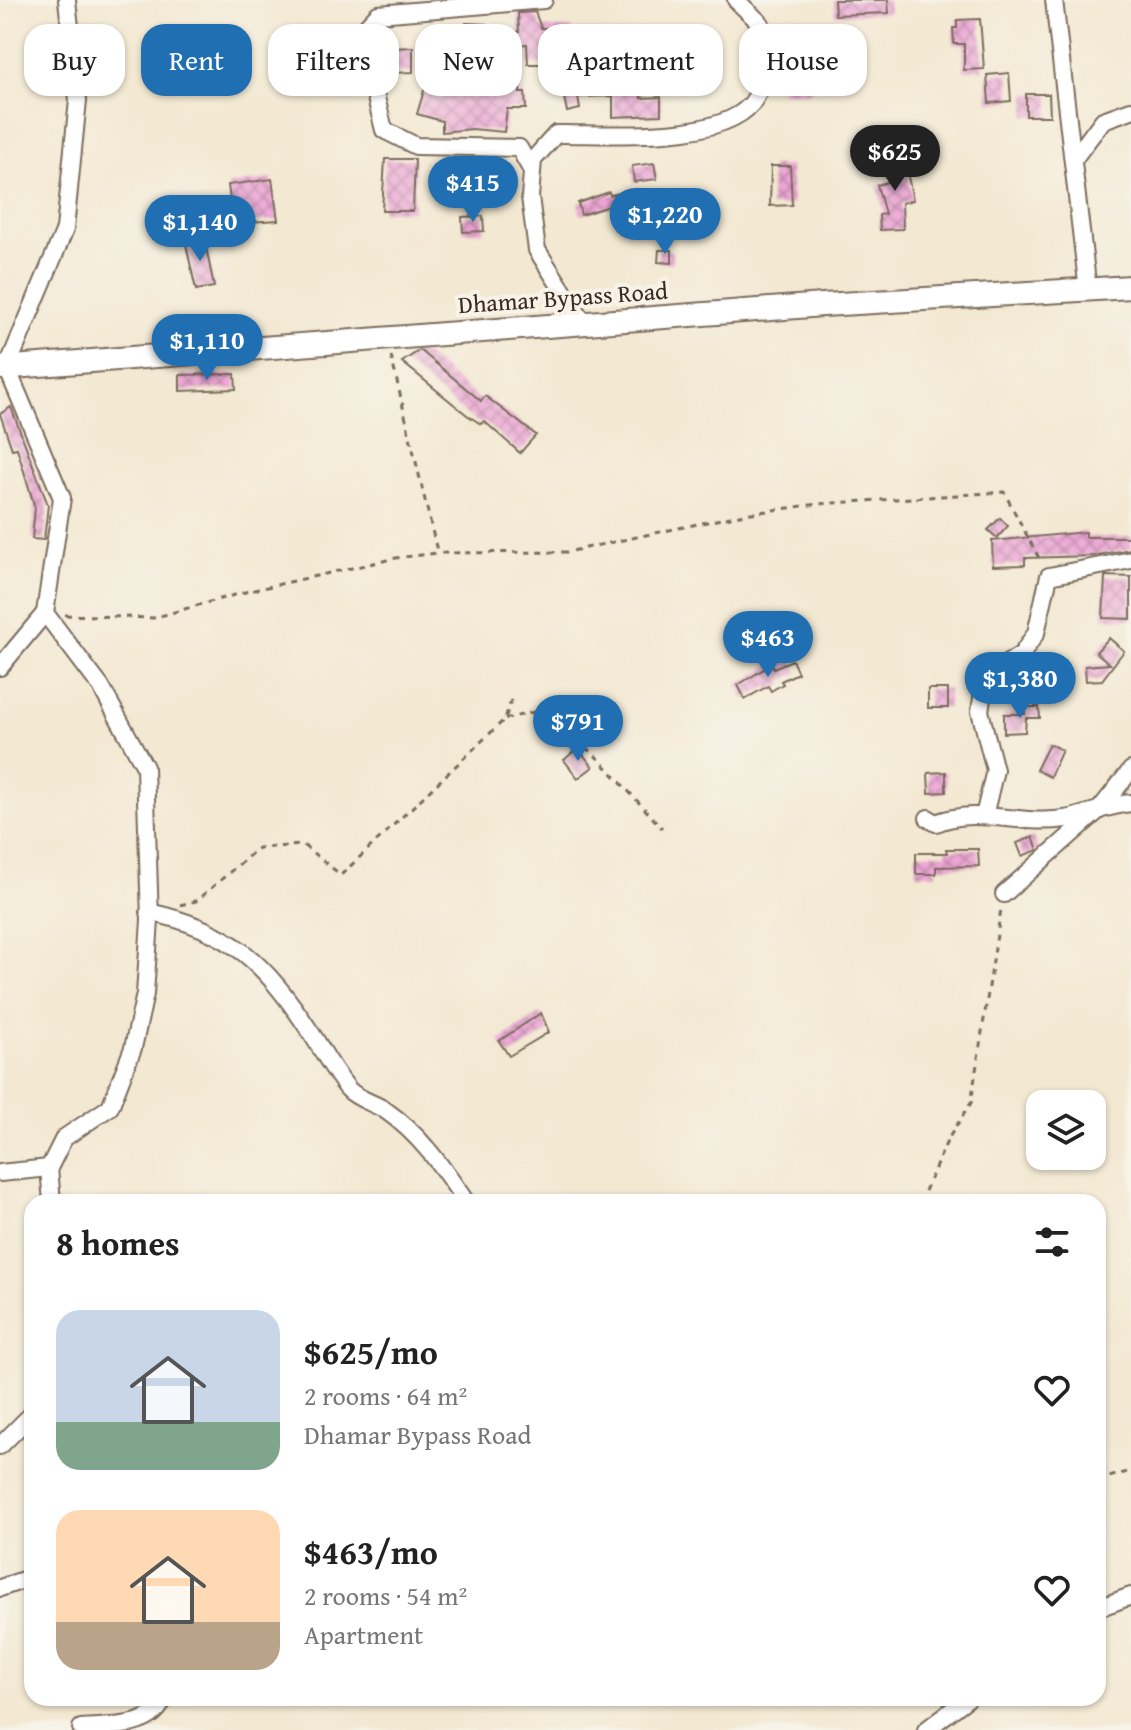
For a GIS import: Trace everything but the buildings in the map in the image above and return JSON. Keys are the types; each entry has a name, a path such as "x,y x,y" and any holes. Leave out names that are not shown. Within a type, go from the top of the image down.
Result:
{"main road":[{"name":"Dhamar Bypass Road","path":"4,368 583,322 1131,287"}],"street":[{"path":"0,667 45,613 62,498 4,368 65,229 78,100 67,0"},
{"path":"532,171 519,148 416,146 384,130 360,33 378,14 544,0"},
{"path":"583,322 537,250 530,197 533,160 556,134 661,133 704,128 735,117 756,97 763,57 761,24 736,0"},
{"path":"1054,0 1088,291"},
{"path":"1073,160 1103,120 1131,110"},
{"path":"984,816 995,770 980,711 984,685 1000,668 1022,654 1036,633 1049,576 1131,560"},
{"path":"45,613 101,687 145,767 149,912 145,994 133,1048 110,1107 64,1138 49,1168 51,1194"},
{"path":"1004,894 1100,809 1131,770"},
{"path":"928,818 936,823 949,817 984,816 1021,821 1064,819 1131,803"},
{"path":"149,912 192,921 224,936 264,972 295,1009 350,1092 386,1111 433,1152 461,1194"},
{"path":"0,1173 49,1168"},
{"path":"0,1446 24,1422"},
{"path":"0,1588 24,1580"},
{"path":"1106,1605 1131,1596"},
{"path":"81,1728 143,1727 161,1706"},
{"path":"926,1730 958,1706"}],"path":[{"path":"387,337 437,553"},
{"path":"45,613 89,619 153,618 320,575 437,553 567,552 744,514 818,504 1004,492 1049,576"},
{"path":"180,905 196,901 258,848 303,845 341,875 505,719 512,697"},
{"path":"505,719 542,710 600,760 662,828"},
{"path":"924,1194 948,1139 971,1103 1004,894"},
{"path":"1106,1478 1131,1471"}]}
